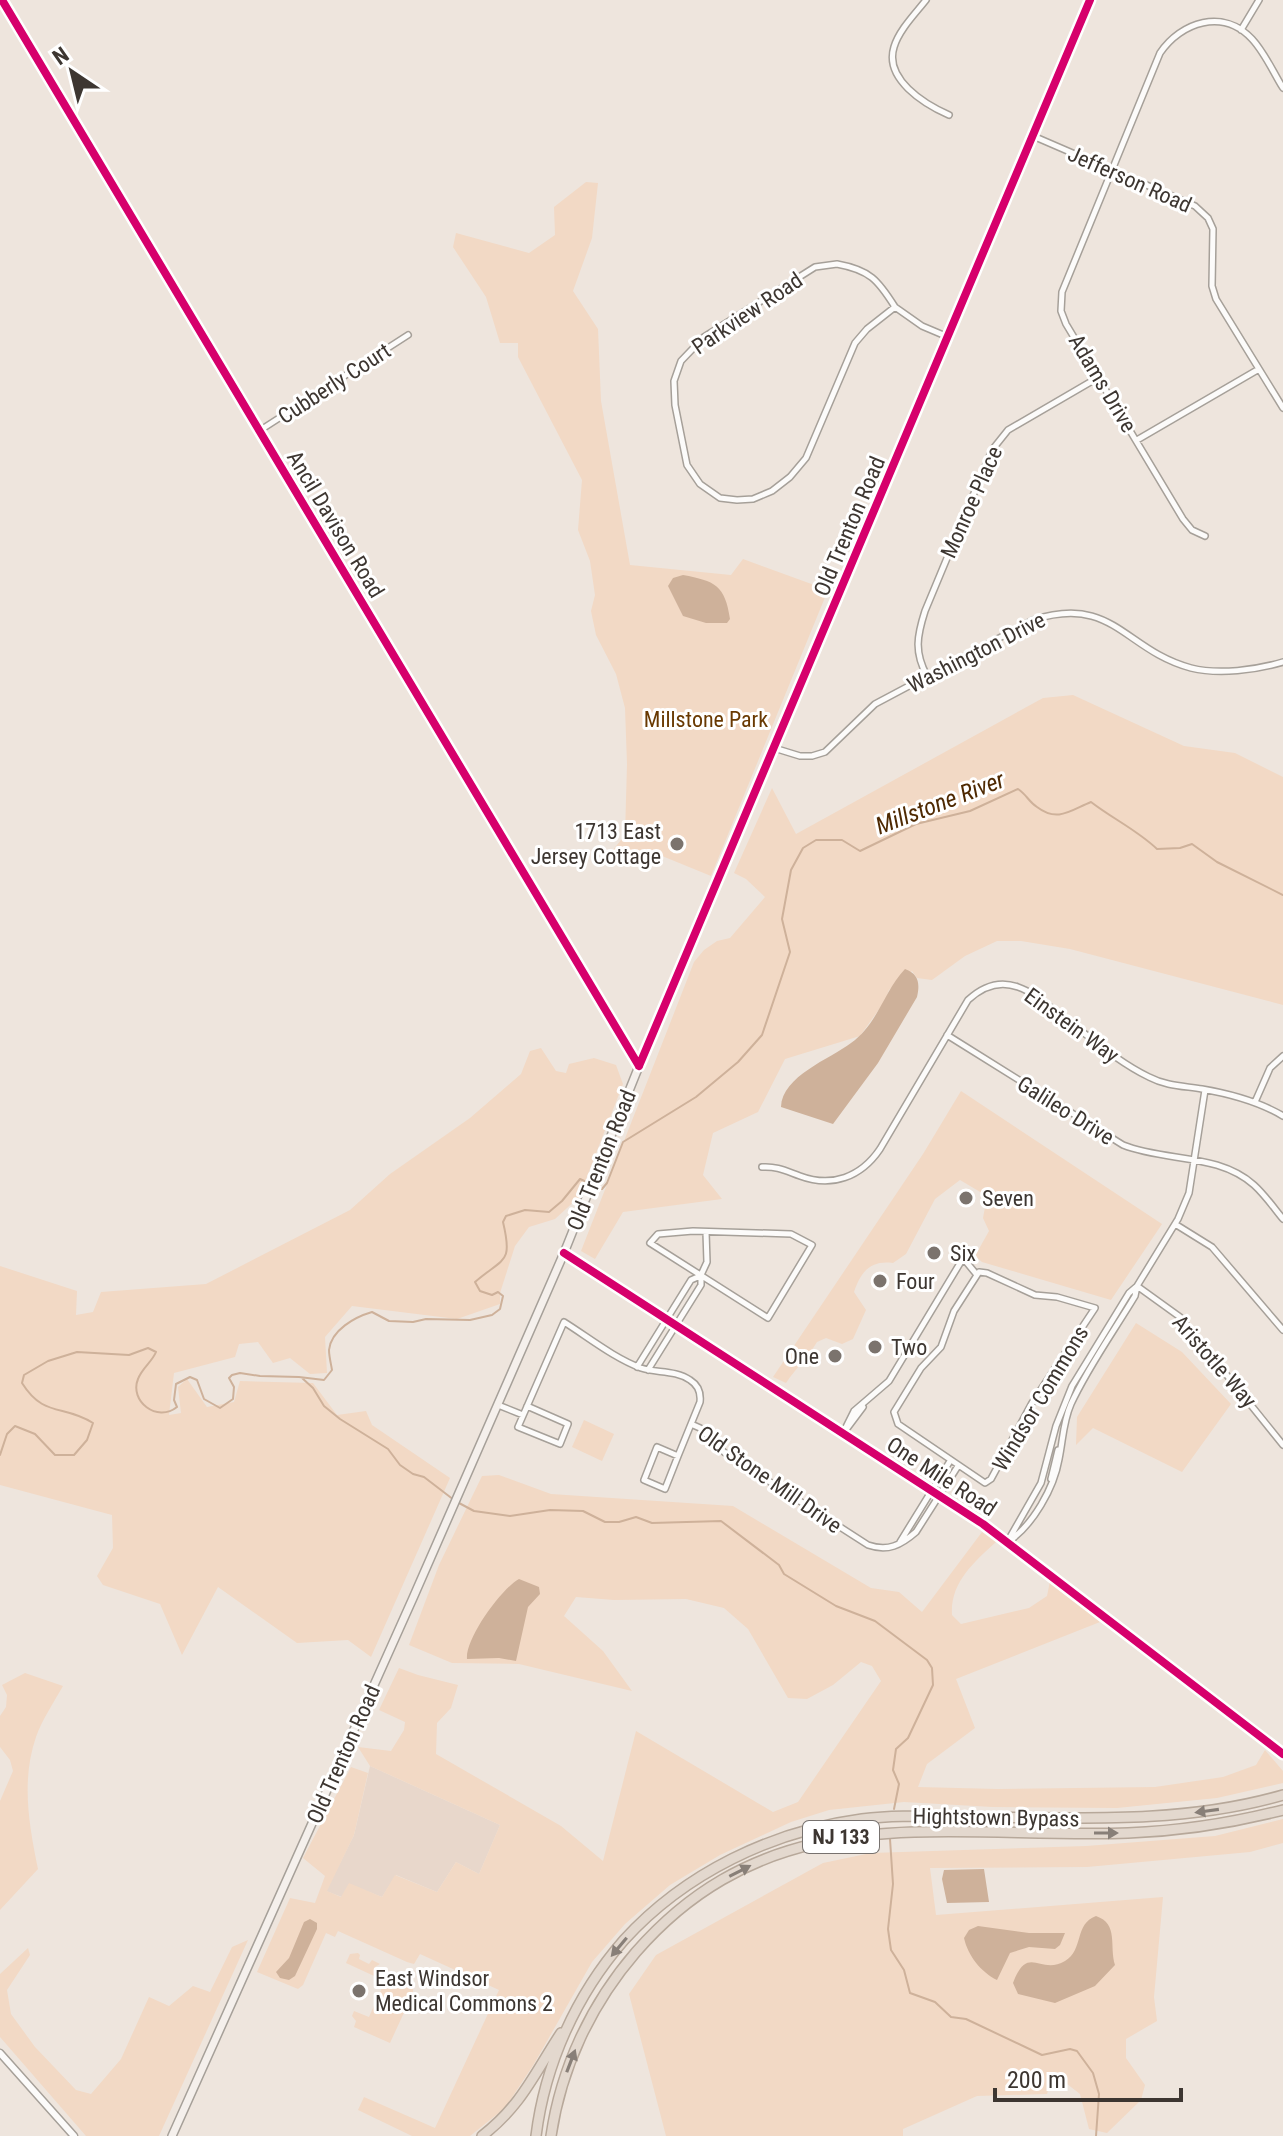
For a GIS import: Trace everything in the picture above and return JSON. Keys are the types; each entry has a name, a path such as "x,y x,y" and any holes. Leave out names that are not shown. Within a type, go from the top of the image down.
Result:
{"highway":[{"name":"Hightstown Bypass","path":"536,2136 546,2087 569,2020 599,1972 639,1924 659,1906 730,1860 790,1834 838,1822 891,1816 1163,1816 1220,1809 1283,1795"},
{"name":"Hightstown Bypass","path":"551,2136 569,2063 589,2019 612,1982 639,1949 671,1918 710,1888 754,1864 821,1841 879,1832 1152,1832 1223,1824 1283,1810"},
{"path":"482,2136 503,2120 519,2102 569,2020"}],"main road":[{"name":"Old Trenton Road","path":"172,2136 564,1253 639,1066 1090,0"}],"street":[{"name":"Ancil Davison Road","path":"2,0 639,1066"},
{"path":"926,0 900,34 891,60 898,77 918,98 929,107 949,115"},
{"path":"1241,30 1259,0"},
{"path":"1112,170 1155,64 1167,42 1185,27 1198,22 1217,22 1241,30 1259,48 1283,88"},
{"name":"Jefferson Road","path":"1033,136 1195,206 1208,218 1213,229 1212,286 1216,299 1283,408"},
{"name":"Adams Drive","path":"1112,170 1062,292 1061,311 1183,519 1192,530 1205,536"},
{"name":"Parkview Road","path":"895,307 855,343 806,458 790,477 772,491 753,499 720,498 700,484 687,465 675,405 674,381 681,361 693,346 815,267 837,264 856,267 870,274 895,307 908,318 948,337"},
{"name":"Cubberly Court","path":"259,431 408,335"},
{"path":"1137,440 1259,369"},
{"name":"Monroe Place","path":"927,676 916,652 917,634 998,440 1008,430 1099,377"},
{"name":"Washington Drive","path":"774,748 800,756 825,752 875,704 1033,620 1054,613 1080,612 1103,619 1157,654 1193,668 1218,671 1267,667 1283,662"},
{"name":"Einstein Way","path":"762,1167 775,1167 804,1178 824,1181 846,1179 856,1173 877,1153 968,1000 994,984 1017,986 1150,1078 1255,1102 1283,1116"},
{"name":"Galileo Drive","path":"947,1035 1112,1140 1149,1154 1226,1168 1242,1176 1283,1219"},
{"path":"1255,1102 1270,1068 1283,1056"},
{"path":"1008,1542 1041,1483 1059,1416 1072,1386 1175,1224 1189,1193 1205,1090"},
{"path":"1175,1224 1212,1247 1283,1330"},
{"path":"648,1370 701,1285 701,1275 707,1262 706,1232"},
{"path":"706,1232 791,1234 812,1245 768,1318 650,1243 658,1234 706,1232"},
{"path":"843,1433 865,1402 889,1381 968,1250"},
{"name":"One Mile Road","path":"564,1253 1008,1542 1283,1754"},
{"path":"963,1258 977,1275"},
{"name":"Windsor Commons","path":"979,1272 987,1273 1035,1295 1057,1297 1095,1308 1032,1403 991,1479 985,1483 898,1424 894,1412 921,1368 941,1347 954,1311 977,1275 979,1272"},
{"path":"637,1367 691,1280 701,1275"},
{"path":"1008,1542 1018,1535 1056,1474 1060,1442 1072,1402 1135,1296 1137,1286"},
{"name":"Aristotle Way","path":"1137,1286 1180,1317 1283,1445"},
{"name":"Old Stone Mill Drive","path":"527,1406 564,1322 637,1367 681,1375 695,1384 700,1402 691,1424 700,1428 725,1453 868,1545 882,1550 900,1543"},
{"path":"498,1405 523,1415"},
{"path":"527,1406 568,1424 560,1444 518,1427 523,1415 527,1406"},
{"path":"678,1456 657,1447 644,1480 665,1489 691,1424"},
{"path":"900,1543 950,1461"},
{"name":"Windsor Commons","path":"939,1495 958,1466"},
{"path":"900,1543 916,1532 939,1495"},
{"path":"0,2053 74,2136"}],"shaded area":[{"path":"683,575 717,586 728,608 730,619 727,623 706,623 683,616 668,586 673,578"},
{"path":"905,969 917,980 917,997 878,1063 833,1124 781,1107 783,1096 798,1077 851,1043 868,1027"},
{"path":"519,1579 539,1587 540,1594 528,1607 516,1661 467,1659 472,1639 486,1615"},
{"path":"370,1766 500,1825 479,1874 456,1862 437,1892 396,1875 382,1897 349,1884 342,1897 326,1891 354,1835"},
{"path":"984,1869 989,1902 947,1903 942,1879 944,1870"},
{"path":"1096,1916 1111,1930 1115,1965 1095,1986 1055,2003 1018,1994 1013,1983 1024,1965 1029,1962 1056,1965 1065,1961 1075,1950 1085,1925"},
{"path":"310,1919 317,1923 317,1929 295,1976 289,1980 280,1978 276,1972 289,1958 304,1922"},
{"path":"978,1926 1029,1933 1065,1933 1055,1949 1029,1947 1010,1953 997,1980 976,1963 966,1945 964,1938 969,1930"}],"green space":[{"name":"Millstone Park","path":"586,182 598,183 592,238 573,291 598,329 601,401 630,565 731,575 743,559 828,590 711,876 645,849 608,856 625,835 625,708 616,674 596,635 591,611 595,595 590,561 578,530 582,480 518,357 518,343 500,343 486,297 453,247 456,233 529,253 555,235 554,207"},
{"path":"1073,695 1184,746 1235,753 1283,777 1283,1005 1070,949 1021,941 997,941 965,956 932,980 917,978 912,971 889,990 885,1001 860,1036 785,1059 758,1112 713,1133 703,1175 722,1199 623,1212 595,1259 581,1251 694,962 717,941 730,938 765,897 746,879 734,873 772,788 796,834 1043,698"},
{"path":"541,1048 556,1071 566,1073 569,1064 594,1058 616,1065 623,1084 579,1197 555,1219 529,1227 515,1246 500,1293 500,1304 457,1319 352,1306 325,1337 327,1373 310,1374 290,1358 273,1363 258,1342 239,1344 235,1357 174,1373 169,1415 181,1413 178,1387 187,1379 207,1407 234,1402 240,1381 313,1383 337,1415 366,1411 372,1425 450,1478 371,1657 348,1640 297,1643 218,1587 182,1655 160,1604 103,1585 97,1576 113,1548 112,1515 0,1485 0,1266 77,1291 76,1315 93,1312 101,1292 206,1284 350,1210 390,1174 470,1118 521,1074 530,1051"},
{"path":"961,1091 1162,1224 1111,1300 982,1262 975,1256 989,1231 983,1218 987,1196 960,1180 935,1199 906,1254 893,1263 873,1265 860,1278 854,1292 866,1310 853,1339 842,1344 826,1338 817,1342 786,1383 773,1377 923,1154"},
{"path":"1136,1323 1182,1352 1231,1404 1182,1472 1093,1428 1076,1445 1077,1417"},
{"path":"584,1420 614,1434 602,1461 572,1447"},
{"path":"499,1475 551,1494 733,1506 871,1588 899,1592 922,1612 982,1532 996,1542 971,1566 959,1583 952,1615 961,1624 1029,1608 1047,1596 1050,1581 1100,1622 956,1679 975,1728 927,1764 918,1787 1155,1787 1223,1777 1256,1765 1265,1750 1283,1771 1283,1783 1217,1798 1117,1808 992,1807 904,1802 829,1810 791,1822 720,1855 670,1885 625,1924 592,1962 505,2108 470,2136 412,2136 358,2110 364,2097 435,2128 499,1990 420,1954 414,1964 338,1931 335,1937 326,1933 303,1985 298,1989 257,1972 290,1898 315,1903 325,1876 303,1858 351,1767 368,1773 354,1835 327,1891 341,1897 349,1883 382,1897 395,1875 437,1892 456,1862 479,1874 500,1825 370,1766 358,1747 391,1751 404,1730 405,1722 379,1710 399,1668 458,1685 451,1708 437,1723 436,1754 561,1826 603,1861 636,1731 773,1812 798,1802 881,1681 872,1666 861,1662 833,1685 807,1699 788,1698 748,1629 724,1608 686,1599 576,1597 564,1616 603,1651 632,1691 519,1664 452,1663 409,1645 439,1565 482,1476"},
{"path":"25,1673 63,1686 45,1718 31,1753 29,1819 38,1869 0,1910 0,1801 13,1771 10,1760 0,1747 0,1716 6,1707 7,1695 2,1685"},
{"path":"1283,1819 1283,1843 1250,1852 1087,1867 930,1868 936,1915 1163,1897 1154,1997 1157,2021 1126,2039 1126,2058 1145,2085 1141,2100 1107,2133 1089,2129 1080,2094 1053,2073 1047,2094 977,2096 903,2129 903,2136 666,2136 629,1994 656,1955 823,1863 871,1853 1086,1846 1215,1836"},
{"path":"248,1940 159,2136 86,2136 0,2037 0,1974 28,1948 30,1955 7,1990 11,2014 35,2047 76,2090 91,2094 121,2059 149,1997 169,2006 193,1986 210,1992 232,1947"},
{"path":"358,1953 359,1959 369,1964 372,1960 380,1964 375,1967 377,1973 383,1971 387,1977 399,1973 413,1979 413,1993 390,2043 354,2027 354,2011 369,2017 385,1981 346,1963 350,1954"}],"waterway":[{"name":"Millstone River","path":"0,1455 7,1434 15,1426 35,1434 55,1455 74,1455 87,1440 93,1423 46,1406 30,1394 22,1383 24,1375 48,1361 77,1352 129,1355 148,1348 156,1352 138,1379 137,1395 141,1402 153,1411 169,1411 177,1407 174,1400 176,1384 190,1377 197,1380 204,1399 220,1408 233,1399 234,1387 229,1378 232,1375 240,1373 324,1380 332,1370 329,1350 334,1336 345,1325 365,1314 372,1312 389,1321 470,1320 492,1315 500,1309 503,1296 498,1292 492,1295 480,1291 475,1282 504,1258 507,1246 503,1222 506,1216 525,1210 549,1212 580,1179 602,1189 623,1142 696,1097 738,1062 762,1035 790,952 782,919 791,870 803,848 816,840 842,840 860,851 916,824 970,811 1018,789 1034,805 1051,814 1064,814 1091,802 1157,849 1192,844 1217,862 1283,895"},
{"path":"302,1378 313,1388 324,1406 340,1419 388,1449 400,1465 424,1477 454,1500"},
{"path":"459,1503 474,1511 510,1516 550,1510 583,1511 605,1522 636,1517 652,1523 721,1521 779,1565 784,1574 836,1606 875,1621 927,1660 932,1668 933,1685 908,1738 896,1749 893,1770 899,1784 894,1809"},
{"path":"890,1839 893,1884 888,1929 891,1950 904,1970 910,1993 935,2002 951,2017 966,2019 1042,2055 1070,2049 1077,2051 1093,2073 1099,2094 1096,2136"}],"cycle path":[{"path":"2,0 639,1066"},
{"path":"639,1066 1090,0"},
{"path":"564,1253 983,1524 1283,1754"}],"place":[{"name":"1713 East Jersey Cottage","path":"677,844"},
{"name":"Seven","path":"966,1198"},
{"name":"Six","path":"934,1253"},
{"name":"Four","path":"880,1281"},
{"name":"Two","path":"875,1347"},
{"name":"One","path":"835,1356"},
{"name":"East Windsor Medical Commons 2","path":"359,1991"}]}
